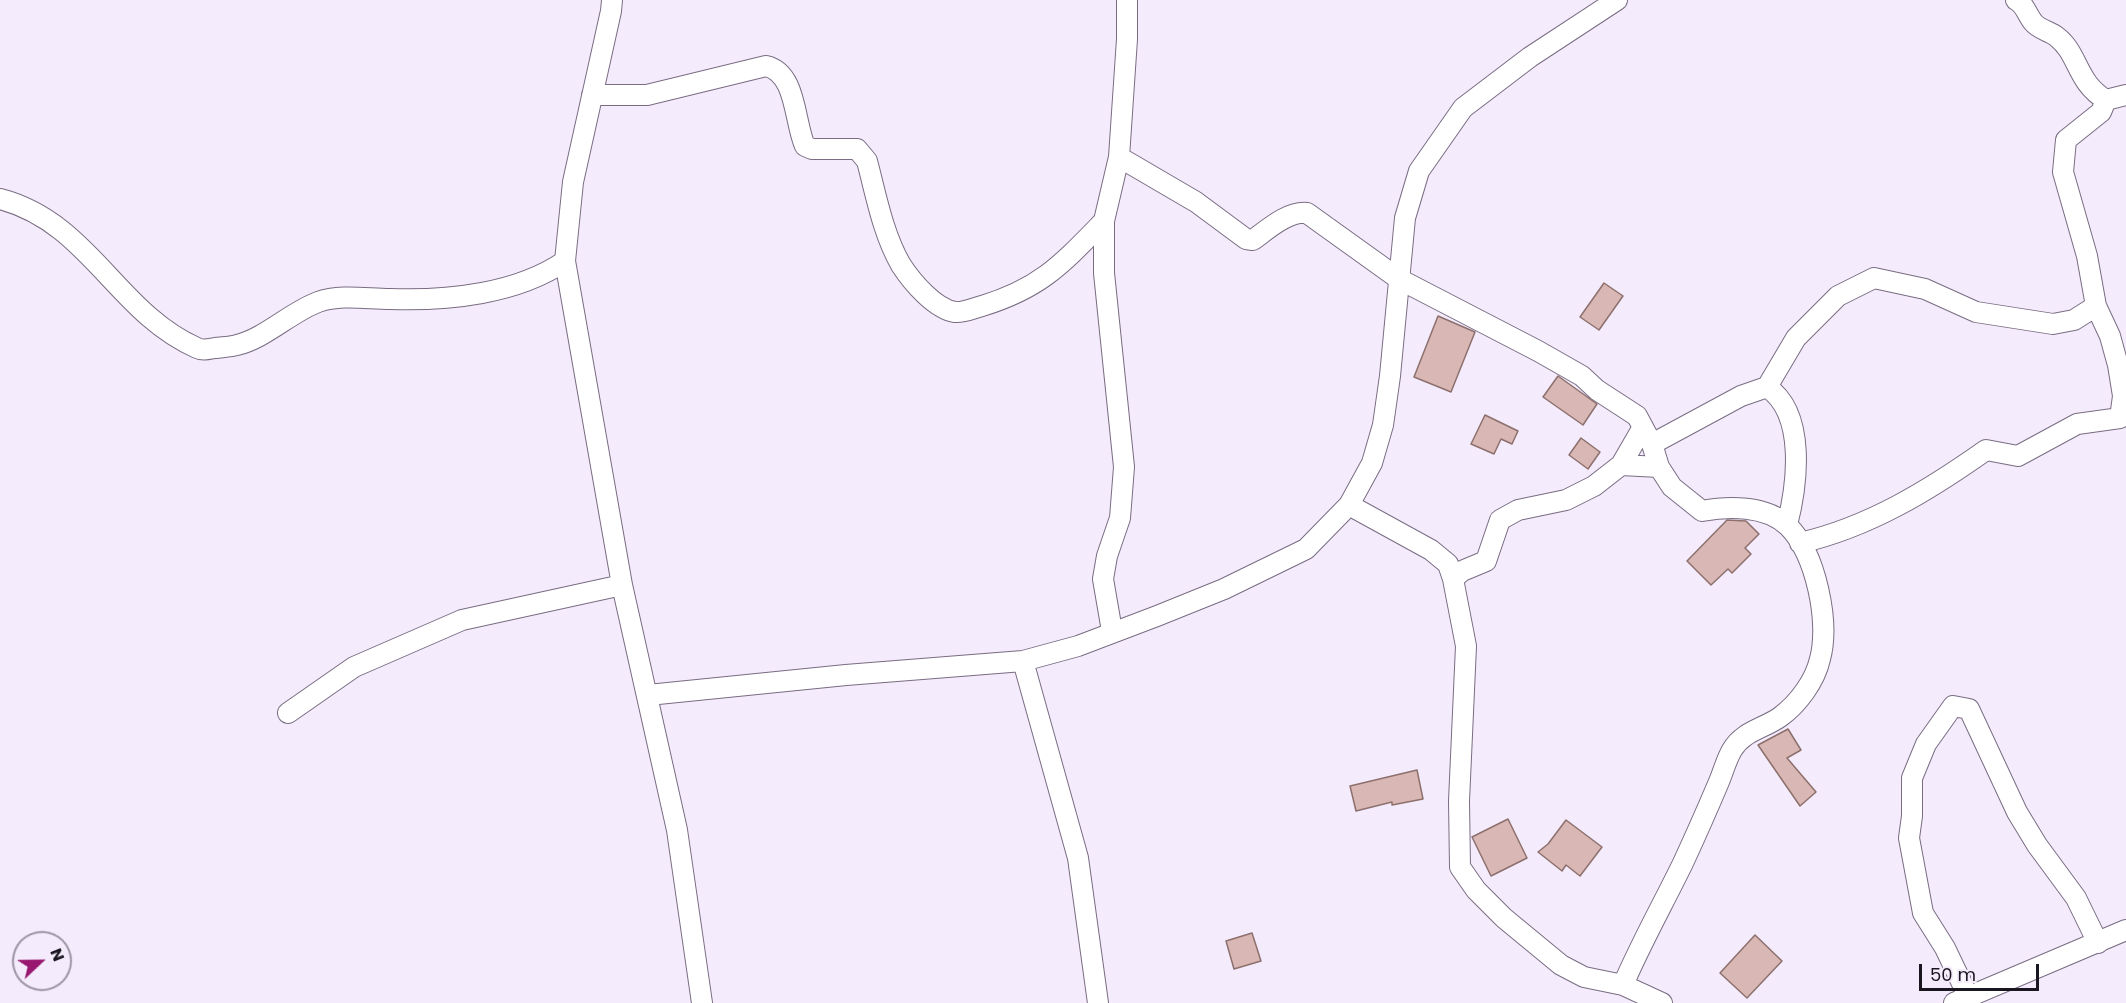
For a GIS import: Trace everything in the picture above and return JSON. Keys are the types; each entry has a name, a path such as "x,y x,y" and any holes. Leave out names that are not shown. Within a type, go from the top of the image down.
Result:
{"street":[{"path":"612,0 612,11 573,182 566,261 622,585 677,830 702,1003"},
{"path":"1112,632 1103,579 1107,556 1120,518 1124,467 1104,273 1104,221 1119,157 1127,39 1127,0"},
{"path":"648,695 834,676 1023,661 1078,646 1224,589 1306,549 1349,505 1372,463 1383,425 1405,218 1419,171 1463,108 1530,57 1617,0"},
{"path":"2016,0 2021,2 2034,25 2058,37 2089,87 2106,100"},
{"path":"592,95 647,95 766,66 773,68 788,83 805,146 812,149 857,149 862,152 867,161 886,229 901,264 917,285 944,309 958,312 993,302 1038,283 1052,273 1104,221"},
{"path":"2106,100 2126,95"},
{"path":"1800,543 1846,531 1908,501 1986,450 2018,456 2077,424 2120,418 2123,396 2118,365 2110,336 2096,306 2088,256 2063,172 2066,140 2102,112 2106,100"},
{"path":"1119,157 1196,202 1246,239 1252,240 1298,212 1307,213 1399,279 1582,376 1597,390 1637,416 1648,436 1659,467 1672,487 1702,511 1725,506 1751,509 1787,525 1800,543 1815,579 1825,625 1820,660 1803,696 1779,718 1752,730 1733,749 1683,863 1647,931 1623,985"},
{"path":"0,199 30,210 60,227 94,258 127,298 149,320 200,350 239,345 318,302 342,297 442,299 497,289 545,275 566,261"},
{"path":"1453,579 1462,571 1486,561 1500,520 1518,510 1566,500 1594,486 1621,465 1648,436 1767,387 1796,338 1838,296 1874,278 1925,289 1976,312 2053,324 2074,320 2096,306"},
{"path":"1767,387 1776,393 1790,423 1797,455 1796,487 1787,525"},
{"path":"1621,465 1659,467"},
{"path":"1349,505 1431,550 1448,564 1453,579 1466,646 1459,801 1460,867 1476,890 1535,947 1561,965 1584,977 1623,985 1662,1003"},
{"path":"288,713 354,667 451,624 622,585"},
{"path":"1023,661 1078,858 1098,1003"},
{"path":"2098,943 2076,898 2037,845 2018,812 1990,758 1975,717 1962,705 1953,706 1926,744 1912,778 1912,816 1909,838 1923,913 1945,948 1962,1000 2098,943 2126,930"}],"building":[{"path":"1604,283 1623,296 1599,330 1580,317"},
{"path":"1438,316 1475,332 1451,392 1414,377"},
{"path":"1558,376 1597,404 1583,425 1543,397"},
{"path":"1485,415 1518,431 1512,444 1501,439 1494,454 1471,444"},
{"path":"1581,438 1600,452 1588,469 1569,455"},
{"path":"1727,520 1746,521 1759,534 1745,548 1751,554 1732,573 1728,569 1711,585 1687,561"},
{"path":"1788,729 1801,750 1787,758 1816,792 1800,806 1758,745"},
{"path":"1417,770 1423,799 1392,805 1392,802 1356,811 1350,786"},
{"path":"1508,819 1527,858 1491,876 1472,837"},
{"path":"1566,820 1602,847 1580,876 1566,865 1562,871 1538,852 1548,844"},
{"path":"1252,933 1261,961 1234,969 1226,941"},
{"path":"1755,935 1782,961 1747,998 1720,973"}]}
